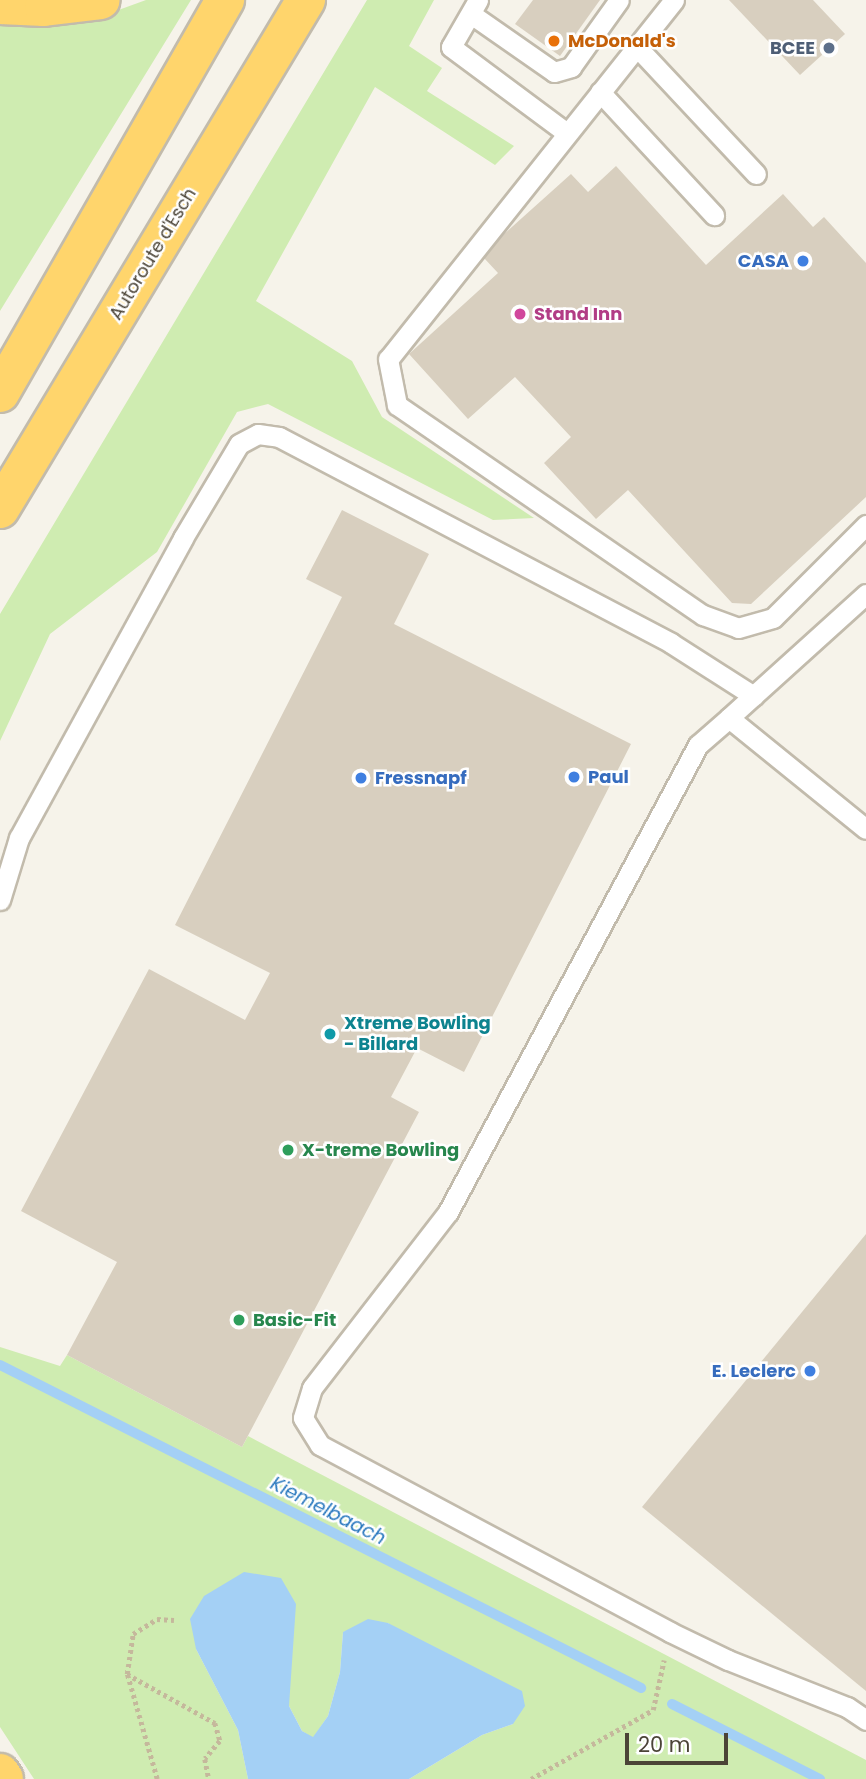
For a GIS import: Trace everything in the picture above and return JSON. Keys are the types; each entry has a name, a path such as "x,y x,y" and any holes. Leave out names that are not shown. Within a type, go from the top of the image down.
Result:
{"highway":[{"path":"0,5 44,7 101,0"},
{"path":"0,393 225,0"},
{"name":"Autoroute d'Esch","path":"0,509 306,0"},
{"path":"0,1773 4,1779"}],"lane":[{"path":"567,133 451,47 475,7 554,72 571,67 618,0"},
{"path":"674,0 388,359 397,405 703,615 738,628 773,618 866,525"},
{"path":"637,47 756,174"},
{"path":"600,92 714,215"},
{"path":"0,900 19,838 183,538 239,444 258,434 279,437 659,637 754,696"},
{"path":"866,594 698,746 448,1212 312,1388 303,1418 320,1445 670,1632 728,1660 847,1707 866,1720"},
{"path":"729,718 866,829"}],"path":[{"path":"157,1779 127,1674 133,1634 157,1619 174,1620"},
{"path":"531,1779 653,1710 670,1632"},
{"path":"127,1674 215,1723 220,1741 205,1759 209,1779"}],"green space":[{"path":"146,0 191,0 0,311 0,21 102,16"},
{"path":"367,0 434,0 409,46 442,68 427,91 514,146 495,165 375,87 256,301 352,361 382,417 534,518 493,520 268,404 237,412 157,552 50,634 0,741 0,614"},
{"path":"0,1347 60,1366 67,1355 242,1447 248,1436 866,1760 866,1779 409,1779 482,1735 513,1724 388,1623 343,1632 340,1672 328,1716 313,1738 302,1731 289,1706 196,1649 238,1730 248,1779 34,1779 0,1727"}],"water":[{"path":"244,1572 281,1578 296,1604 289,1706 302,1731 313,1737 328,1716 340,1672 343,1632 368,1619 388,1623 522,1691 525,1706 513,1724 482,1735 409,1779 248,1779 238,1730 196,1649 190,1619 204,1596"}],"building":[{"name":"McDonald's","path":"533,0 600,0 560,56 515,24"},
{"path":"729,0 813,0 845,34 800,75"},
{"path":"616,166 706,265 783,194 813,227 824,217 866,263 866,497 751,604 732,603 628,490 596,519 544,463 571,437 515,377 468,419 409,354 498,273 484,258 502,236 571,174 588,192"},
{"path":"342,510 429,554 394,624 631,744 464,1072 417,1048 391,1097 419,1112 242,1447 67,1355 117,1262 21,1211 149,969 245,1020 270,973 175,925 342,597 306,579"},
{"name":"E. Leclerc","path":"866,1234 866,1691 642,1507"}],"waterway":[{"name":"Kiemelbaach","path":"0,1365 641,1688"},
{"name":"Kiemelbaach","path":"672,1704 820,1779"}],"place":[{"name":"McDonald's","path":"554,41"},
{"name":"BCEE","path":"829,48"},
{"name":"CASA","path":"803,261"},
{"name":"Stand Inn","path":"520,314"},
{"name":"Paul","path":"574,777"},
{"name":"Fressnapf","path":"361,778"},
{"name":"Xtreme Bowling - Billard","path":"330,1034"},
{"name":"X-treme Bowling","path":"288,1150"},
{"name":"Basic-Fit","path":"239,1320"},
{"name":"E. Leclerc","path":"810,1371"}]}
